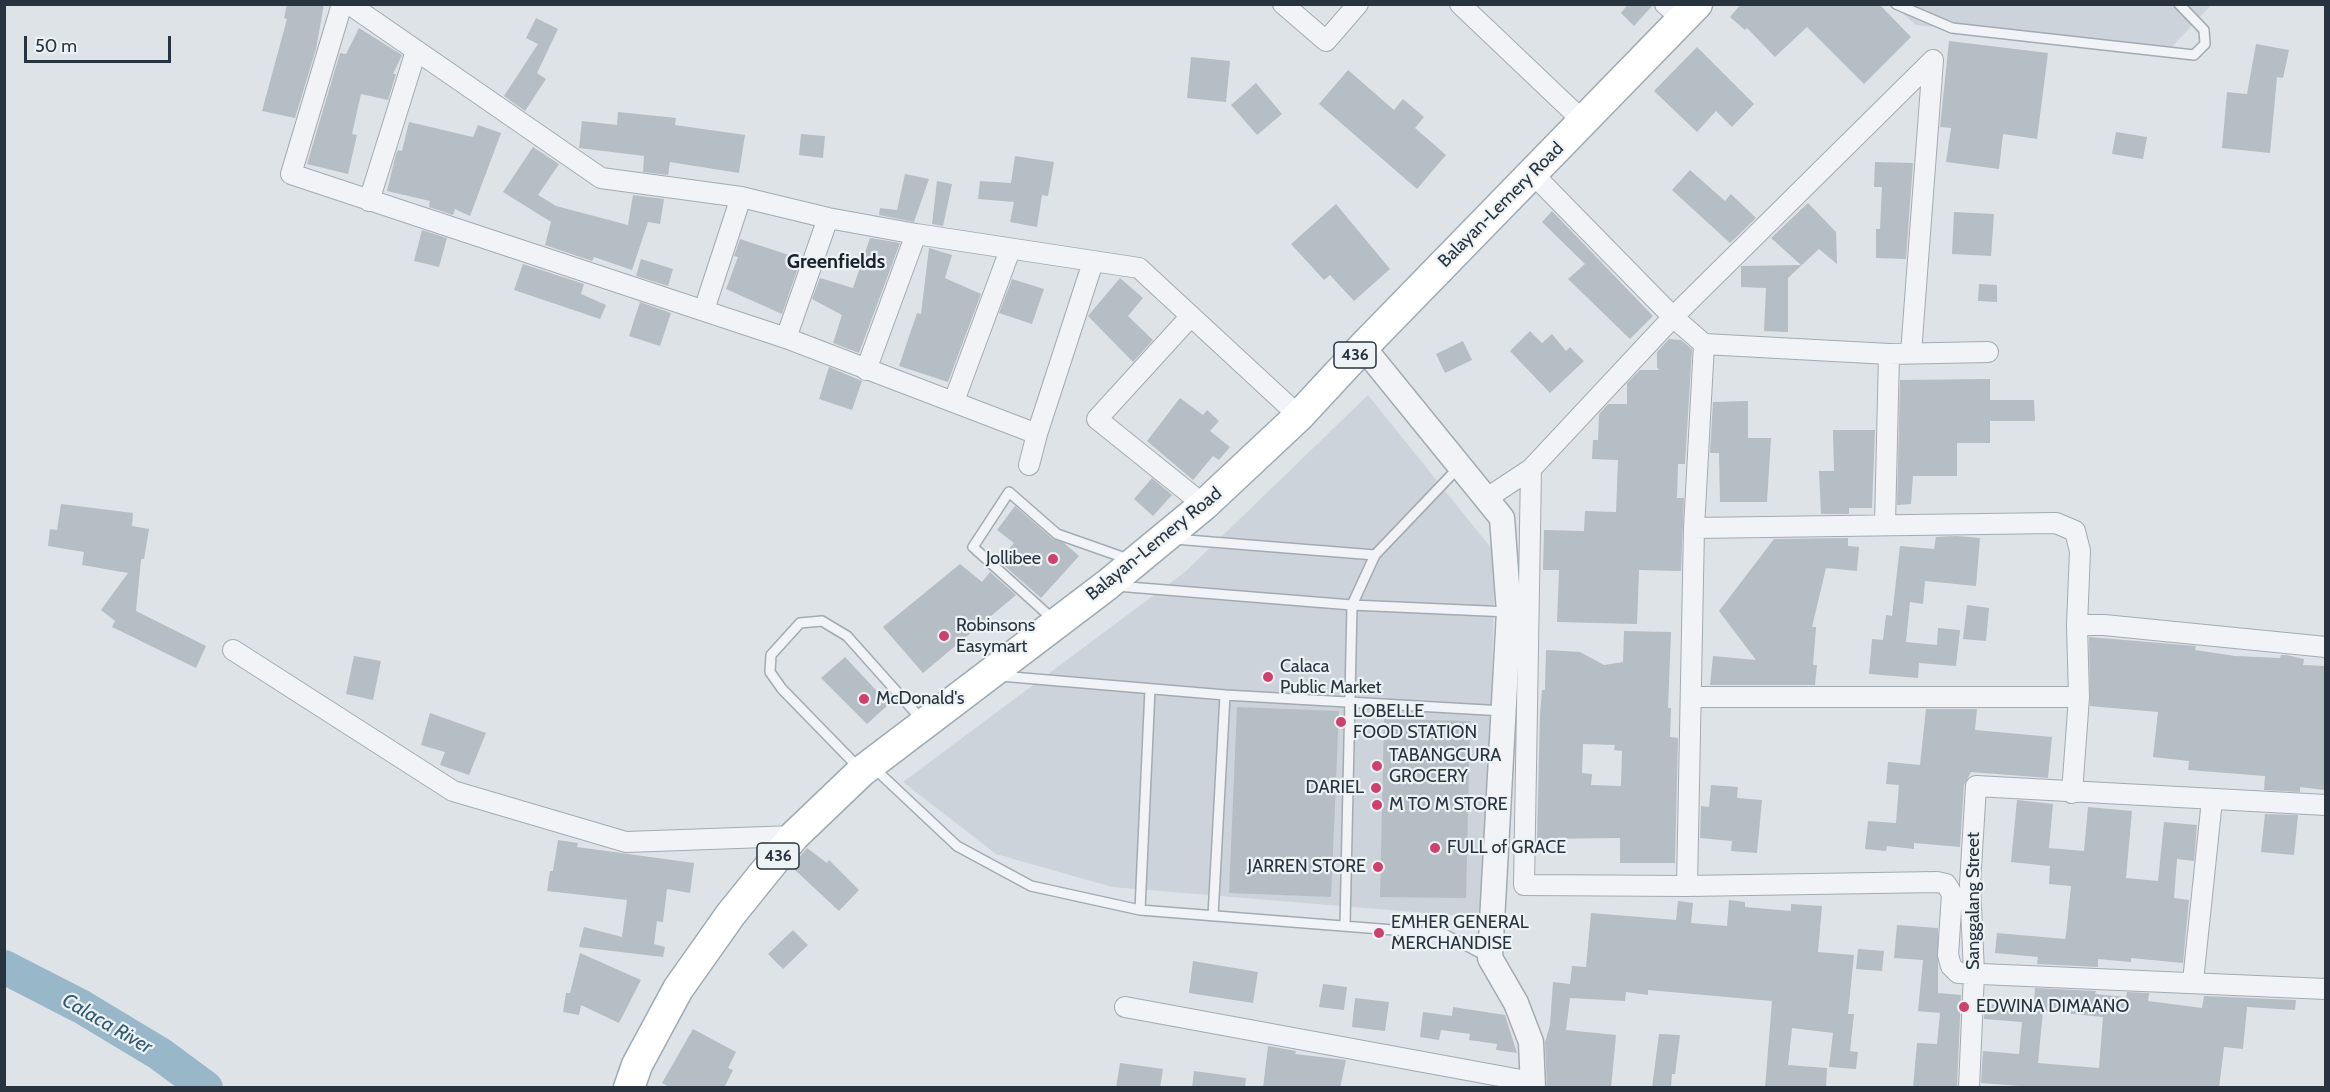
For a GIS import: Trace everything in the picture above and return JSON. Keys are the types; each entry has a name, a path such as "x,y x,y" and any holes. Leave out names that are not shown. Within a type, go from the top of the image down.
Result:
{"main road":[{"name":"Balayan-Lemery Road","path":"629,1088 637,1065 678,989 730,914 794,836 867,768 985,675 1107,585 1204,505 1299,416 1363,347 1584,122 1681,10"}],"street":[{"path":"342,4 291,174 786,338 1037,434"},
{"path":"349,4 602,178 741,197 828,218 916,234 1139,268 1299,416"},
{"path":"1283,4 1326,41 1358,4"},
{"path":"1460,4 1584,122"},
{"path":"369,201 416,51"},
{"path":"1487,498 1531,469 1674,317 1934,60 1911,353"},
{"path":"1532,173 1674,317 1704,344 1889,354 1988,352"},
{"path":"704,310 741,197"},
{"path":"786,338 828,218"},
{"path":"866,370 916,234"},
{"path":"954,401 1010,250"},
{"path":"1029,465 1093,262"},
{"path":"1191,316 1097,419 1204,505"},
{"path":"1687,886 1694,528 1704,344"},
{"path":"1125,1007 1533,1085 1531,1042 1516,1003 1490,958 1509,612 1502,518 1363,347"},
{"path":"1885,524 1889,354"},
{"path":"1531,469 1524,885 1687,886 1937,882 1946,884 1952,894 1948,954 1951,966 1958,973 2193,981 2325,989"},
{"path":"1694,528 2056,523 2075,531 2080,551 2077,625 2079,697 2072,793 2325,805"},
{"path":"2077,625 2104,625 2325,647"},
{"path":"233,650 453,791 626,842 794,836"},
{"path":"1692,697 2079,697"},
{"name":"Sanggalang Street","path":"1969,1088 1974,973 1970,884 1977,786 2072,793"},
{"path":"2193,981 2212,800"}],"lane":[{"path":"1896,4 1952,28 2194,54 2205,44 2204,30 2179,4"},
{"path":"1345,925 1352,605 1375,555 1460,466"},
{"path":"1056,623 973,547 1009,492 1057,534 1136,561"},
{"path":"1166,538 1375,555"},
{"path":"1107,585 1352,605 1509,612"},
{"path":"924,722 847,636 822,621 800,624 771,655 770,672 782,689 867,768 957,846 1031,886 1140,910 1444,934 1490,958"},
{"path":"985,675 1225,695 1505,711"},
{"path":"1140,910 1150,689"},
{"path":"1213,916 1225,695"}],"shaded area":[{"path":"1893,5 2211,5 2168,51 1916,25"},
{"name":"Calaca Public Market","path":"1368,395 1495,553 1486,918 1112,887 996,854 903,782 1185,572"}],"building":[{"path":"287,4 324,4 316,49 295,118 262,111 287,19 284,18"},
{"path":"1628,4 1653,5 1634,26 1621,13"},
{"path":"1741,4 1879,4 1911,37 1864,84 1807,27 1775,57 1747,28 1745,30 1730,17"},
{"path":"536,18 558,29 537,73 546,79 525,111 504,96 538,44 526,38"},
{"path":"359,28 402,55 393,74 396,74 388,100 361,94 352,134 357,135 348,174 307,164 340,53 346,54"},
{"path":"1949,41 2048,53 2037,139 2003,134 1999,169 1946,162 1951,128 1940,127"},
{"path":"2256,44 2289,50 2283,78 2277,77 2270,153 2222,148 2227,92 2247,94"},
{"path":"1697,47 1754,104 1732,127 1716,111 1697,132 1654,91"},
{"path":"1191,57 1230,61 1226,102 1187,98"},
{"path":"1348,70 1394,110 1403,99 1424,117 1415,128 1446,155 1417,189 1319,104"},
{"path":"1256,83 1282,114 1257,135 1231,105"},
{"path":"618,112 676,118 675,125 745,135 739,173 670,162 668,175 643,172 644,156 579,148 582,121 617,125"},
{"path":"409,122 473,137 478,125 501,133 470,216 455,209 453,215 429,207 430,201 387,191 396,154 398,150 402,151"},
{"path":"2116,132 2147,137 2143,159 2112,154"},
{"path":"801,134 825,136 823,158 799,155"},
{"path":"533,147 559,164 538,195 556,206 628,225 633,195 664,199 660,224 648,222 632,270 594,257 592,261 545,245 551,222 503,192"},
{"path":"1015,156 1054,162 1048,196 1042,195 1037,227 1010,222 1014,202 978,199 980,181 1011,183"},
{"path":"1875,162 1913,163 1906,259 1876,258 1876,229 1880,229 1882,187 1874,187"},
{"path":"1690,170 1725,201 1731,194 1756,218 1730,243 1672,190"},
{"path":"905,174 929,179 914,222 879,215 880,208 897,210"},
{"path":"937,181 952,184 943,226 932,224"},
{"path":"1808,203 1836,232 1837,264 1819,249 1788,278 1788,332 1764,331 1766,288 1741,287 1741,266 1801,265 1771,238"},
{"path":"1336,204 1390,269 1354,301 1330,275 1324,280 1291,244"},
{"path":"1552,211 1653,316 1630,339 1568,279 1585,264 1542,222"},
{"path":"1954,212 1994,214 1991,256 1952,254"},
{"path":"422,230 447,238 439,267 414,261"},
{"path":"870,238 900,243 859,353 833,343 842,315 812,299 820,278 853,288"},
{"path":"740,239 801,259 782,314 726,289 738,257 734,256"},
{"path":"929,248 952,255 945,278 981,294 948,382 899,366 917,313 921,314"},
{"path":"641,259 673,269 668,286 636,276"},
{"path":"523,264 584,284 581,294 606,305 600,319 514,290"},
{"path":"1120,278 1143,298 1128,316 1153,340 1133,362 1088,316"},
{"path":"1012,279 1044,289 1032,324 999,313"},
{"path":"1979,284 1997,285 1997,302 1978,301"},
{"path":"640,302 671,313 660,346 629,336"},
{"path":"1530,331 1542,343 1552,334 1566,351 1570,347 1584,361 1550,393 1510,351"},
{"path":"1669,339 1681,340 1692,349 1685,464 1678,464 1677,498 1684,498 1681,571 1639,570 1637,624 1557,622 1559,570 1543,570 1544,530 1584,531 1585,511 1616,512 1618,460 1592,459 1593,440 1598,440 1599,414 1608,404 1627,404 1627,383 1640,370 1659,370 1657,352"},
{"path":"1463,341 1472,360 1445,373 1436,354"},
{"path":"829,367 862,381 852,410 819,399"},
{"path":"1990,379 1990,400 2034,400 2035,421 1990,421 1990,443 1957,443 1957,476 1913,476 1911,504 1897,505 1900,380"},
{"path":"1180,398 1203,415 1207,410 1219,421 1210,431 1230,447 1219,460 1213,456 1193,480 1147,441"},
{"path":"1748,401 1748,438 1771,438 1767,502 1720,502 1719,453 1710,453 1713,402"},
{"path":"1833,430 1875,430 1872,508 1849,508 1849,514 1821,514 1819,471 1834,471"},
{"path":"1152,478 1172,495 1153,516 1134,499"},
{"path":"61,504 133,513 132,526 149,529 144,559 141,559 136,611 206,646 196,668 112,627 115,621 101,610 128,573 82,565 84,552 48,546 50,529 57,530"},
{"path":"1015,506 1053,539 1064,543 1079,556 1041,598 999,561 1014,543 997,530"},
{"path":"1936,537 1980,538 1976,586 1925,581 1923,604 1910,602 1906,642 1937,645 1938,628 1960,630 1956,666 1919,663 1918,678 1869,674 1872,639 1883,640 1886,615 1892,616 1900,546 1934,549"},
{"path":"1848,538 1848,546 1859,547 1857,571 1826,568 1812,627 1816,627 1813,665 1817,665 1815,685 1710,685 1713,656 1756,660 1719,611 1774,539"},
{"path":"960,564 982,582 990,572 1016,595 923,673 883,627"},
{"path":"1967,605 1989,608 1986,641 1963,639"},
{"path":"1624,631 1671,632 1668,708 1671,708 1670,737 1678,738 1675,863 1620,863 1620,838 1537,839 1540,715 1542,690 1545,690 1546,650 1580,652 1604,665 1623,662","holes":["1583,744 1615,745 1614,750 1622,751 1621,786 1591,785 1592,774 1582,773"]},
{"path":"2089,637 2196,646 2195,650 2235,656 2280,658 2281,655 2286,655 2304,659 2303,665 2325,666 2325,790 2300,787 2300,792 2264,790 2265,776 2188,770 2189,761 2153,757 2158,712 2090,706"},
{"path":"354,656 381,661 373,700 346,694"},
{"path":"845,657 889,704 867,724 821,678"},
{"path":"1237,707 1339,711 1331,897 1229,893"},
{"path":"1926,709 1977,709 1975,730 2052,737 2048,778 1971,772 1964,785 1960,847 1914,843 1914,849 1887,846 1886,851 1865,849 1868,821 1896,823 1899,785 1886,784 1888,762 1920,765"},
{"path":"430,713 486,733 469,775 440,765 445,752 421,745"},
{"path":"1384,719 1470,721 1466,898 1380,897"},
{"path":"1711,785 1738,787 1737,798 1762,800 1757,853 1731,851 1732,841 1700,838 1701,806 1709,807"},
{"path":"2017,800 2053,804 2049,848 2084,851 2088,807 2132,811 2126,878 2158,881 2164,822 2197,825 2194,861 2177,859 2174,898 2189,900 2183,963 2131,958 2131,962 2098,959 2098,967 2037,964 2038,957 1995,953 1997,933 2065,939 2066,935 2071,886 2049,884 2050,866 2011,862"},
{"path":"2265,814 2298,815 2294,855 2261,852"},
{"path":"558,840 578,843 577,847 694,863 690,893 667,889 663,922 657,921 654,944 665,947 663,957 579,947 584,927 622,937 627,900 547,891"},
{"path":"807,848 827,863 829,860 859,890 839,911 795,870 799,865 796,861"},
{"path":"1729,900 1745,902 1745,907 1791,911 1791,904 1822,906 1818,952 1854,955 1848,1014 1854,1014 1850,1051 1858,1052 1856,1069 1829,1067 1833,1033 1792,1028 1788,1065 1827,1068 1826,1088 1765,1088 1772,1001 1648,990 1648,995 1626,992 1625,1001 1570,998 1566,1030 1616,1035 1611,1088 1547,1088 1545,1042 1550,1025 1553,982 1570,984 1572,966 1586,967 1591,913 1676,920 1678,901 1693,903 1691,923 1727,926"},
{"path":"1897,925 1938,928 1938,993 1961,995 1957,1087 1913,1088 1917,1043 1937,1044 1940,1013 1918,1011 1923,960 1894,958"},
{"path":"793,930 808,945 783,969 768,954"},
{"path":"1858,949 1884,951 1882,971 1856,969"},
{"path":"580,953 641,980 619,1023 581,1005 579,1015 563,1012 566,993 570,993"},
{"path":"1193,961 1258,972 1253,1003 1189,993"},
{"path":"1323,984 1347,987 1344,1010 1319,1007"},
{"path":"2035,988 2096,991 2095,994 2126,997 2127,992 2149,993 2148,1001 2202,1008 2204,996 2296,1000 2295,1010 2247,1007 2243,1049 2224,1047 2219,1088 2047,1088 1981,1083 1983,1051 2019,1054 2022,1022 1984,1019 1985,1004 2004,1005 2005,999 2034,1001","holes":["2043,1011 2103,1017 2099,1068 2038,1063"]},
{"path":"1355,998 1389,1002 1385,1031 1352,1027"},
{"path":"1453,1007 1505,1015 1517,1053 1496,1050 1497,1044 1469,1040 1470,1034 1441,1030 1439,1040 1420,1037 1423,1012 1452,1016"},
{"path":"693,1029 736,1052 728,1068 733,1070 724,1088 671,1088 662,1083"},
{"path":"1659,1034 1680,1035 1671,1088 1652,1088"},
{"path":"1268,1046 1296,1051 1295,1054 1346,1060 1340,1088 1263,1088"},
{"path":"1120,1063 1163,1069 1160,1088 1116,1088"},
{"path":"1194,1071 1246,1078 1245,1088 1192,1088"}],"waterway":[{"name":"Calaca River","path":"4,967 82,1007 160,1054 206,1088"}],"place":[{"name":"Jollibee","path":"1053,559"},
{"name":"Robinsons Easymart","path":"944,636"},
{"name":"Calaca Public Market","path":"1268,677"},
{"name":"McDonald's","path":"864,699"},
{"name":"LOBELLE FOOD STATION","path":"1341,722"},
{"name":"TABANGCURA GROCERY","path":"1377,766"},
{"name":"DARIEL","path":"1376,788"},
{"name":"M TO M STORE","path":"1377,805"},
{"name":"FULL of GRACE","path":"1435,848"},
{"name":"JARREN STORE","path":"1378,867"},
{"name":"EMHER GENERAL MERCHANDISE","path":"1379,933"},
{"name":"EDWINA DIMAANO","path":"1964,1007"}],"district":[{"name":"Greenfields","path":"836,262"}]}
